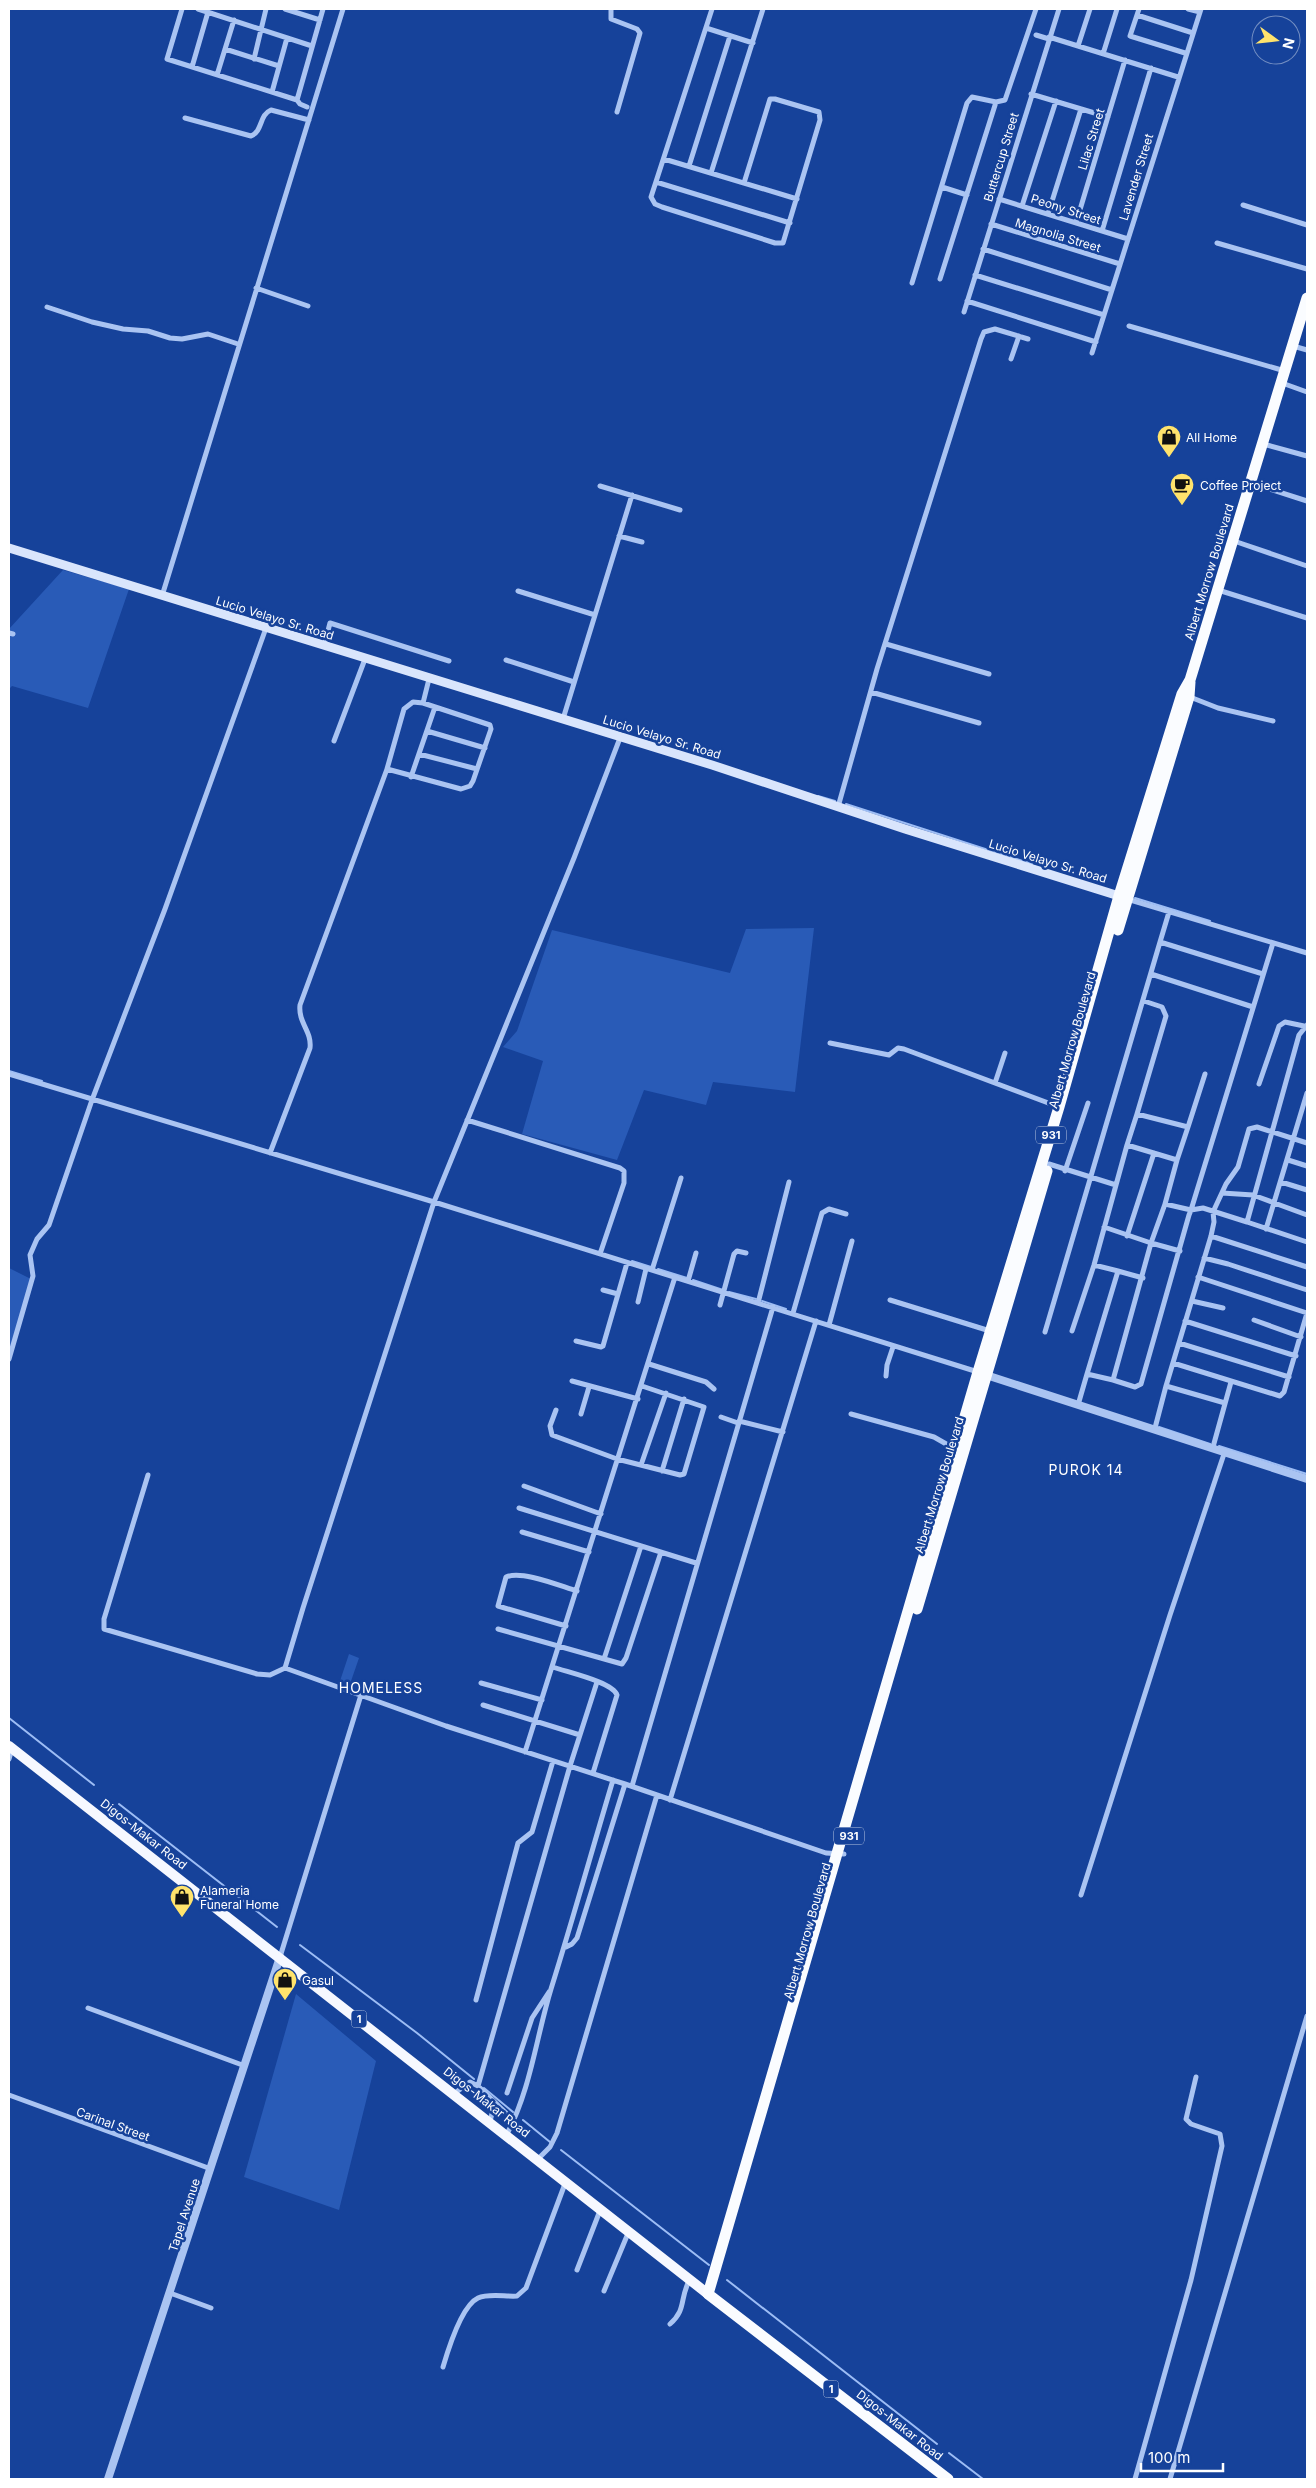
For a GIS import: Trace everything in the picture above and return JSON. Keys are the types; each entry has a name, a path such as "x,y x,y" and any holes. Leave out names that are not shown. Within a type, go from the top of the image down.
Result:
{"highway":[{"name":"Albert Morrow Boulevard","path":"840,1854 956,1449 1049,1164 1182,694 1190,680 1307,298"},
{"name":"Albert Morrow Boulevard","path":"711,2296 982,1373 991,1331 1123,898 1189,697 1190,680"},
{"name":"Digos-Makar Road","path":"711,2296 948,2479"}],"main road":[{"name":"Lucio Velayo Sr. Road","path":"9,548 838,806 1123,898"},
{"name":"Digos-Makar Road","path":"10,1751 455,2093 711,2296"}],"street":[{"path":"182,9 167,59 297,100 300,104 307,106"},
{"path":"198,9 312,46"},
{"path":"254,58 266,9"},
{"path":"285,9 295,10 320,20"},
{"path":"297,100 323,9"},
{"path":"162,596 238,344 343,9"},
{"path":"611,9 611,19 638,29 640,33 617,112"},
{"path":"712,9 651,197 656,204 783,243 821,116 819,112 775,98 769,101 744,183"},
{"path":"711,173 764,9"},
{"path":"912,283 969,99 977,97 996,102 1005,100 1009,93 1036,9"},
{"name":"Buttercup Street","path":"964,312 1059,9"},
{"path":"1078,46 1090,9"},
{"path":"1103,54 1117,9"},
{"path":"1139,9 1130,36 1185,53"},
{"path":"1188,9 1200,10"},
{"name":"Lavender Street","path":"1092,353 1200,10"},
{"path":"192,67 208,12"},
{"path":"1137,15 1193,32"},
{"path":"217,75 234,20"},
{"path":"706,28 753,42"},
{"path":"1036,35 1178,77"},
{"path":"689,166 730,36"},
{"path":"272,92 286,38"},
{"path":"225,49 279,66"},
{"name":"Lilac Street","path":"1076,223 1125,60"},
{"path":"1102,231 1151,68"},
{"path":"1031,94 1108,117"},
{"path":"1022,206 1056,101"},
{"path":"940,279 996,102"},
{"path":"1048,214 1081,109"},
{"path":"185,118 251,136 258,132 264,115 271,110 309,120"},
{"path":"664,159 797,199"},
{"path":"656,182 790,223"},
{"path":"942,188 967,195"},
{"name":"Peony Street","path":"999,199 1128,239"},
{"path":"1243,205 1307,225"},
{"name":"Magnolia Street","path":"991,224 1120,264"},
{"path":"1217,242 1307,269"},
{"path":"983,249 1112,290"},
{"path":"975,275 1104,315"},
{"path":"256,288 308,306"},
{"path":"967,301 1096,342"},
{"path":"48,307 92,322 122,329 182,339 208,334 238,344"},
{"path":"1130,326 1285,371"},
{"path":"838,806 871,692 981,338 984,332 989,329 1028,339"},
{"path":"1011,359 1019,336"},
{"path":"1293,346 1307,350"},
{"path":"1281,383 1307,392"},
{"path":"1263,444 1307,456"},
{"path":"1250,483 1306,501 1307,493"},
{"path":"600,486 680,510"},
{"path":"562,720 632,495"},
{"path":"619,536 642,542"},
{"path":"1233,540 1307,566"},
{"path":"1218,590 1307,618"},
{"path":"518,591 595,615"},
{"path":"324,646 330,623 448,661"},
{"path":"9,1359 31,1287 33,1271 30,1255 37,1239 49,1225 92,1100 165,909 266,628"},
{"path":"886,644 989,674"},
{"path":"334,741 365,659"},
{"path":"506,660 574,682"},
{"path":"423,703 429,679"},
{"path":"871,692 978,723"},
{"path":"1189,697 1218,708 1273,721"},
{"path":"270,1153 310,1048 310,1034 300,1020 300,1005 387,769 404,709 413,702 423,703 490,725 491,729 485,748 470,786 461,789 387,769"},
{"path":"411,777 435,707"},
{"path":"427,731 485,748"},
{"path":"286,1668 303,1608 434,1202 574,858 620,738"},
{"path":"419,754 477,769"},
{"name":"Lucio Velayo Sr. Road","path":"1123,898 1307,953"},
{"path":"1045,1332 1169,912"},
{"path":"1160,942 1263,974"},
{"path":"1088,1374 1135,1387 1141,1384 1191,1210 1273,943"},
{"path":"1151,974 1253,1007"},
{"path":"1072,1331 1094,1265 1166,1016 1162,1007 1144,1000"},
{"path":"1247,1222 1299,1035 1306,1026 1285,1022 1279,1026 1259,1084"},
{"path":"830,1043 889,1055 898,1048 904,1049 1059,1107"},
{"path":"995,1083 1005,1053"},
{"path":"9,1074 793,1313 893,1347 982,1373 1307,1478"},
{"path":"1113,1380 1143,1278 1151,1243 1205,1074"},
{"path":"1266,1229 1306,1103 1307,1093"},
{"path":"1065,1171 1088,1103"},
{"path":"1137,1114 1188,1127"},
{"path":"467,1120 620,1168 624,1171 624,1183 600,1254"},
{"path":"1155,1428 1198,1277 1212,1236 1213,1212 1238,1167 1249,1129 1257,1127 1307,1143"},
{"path":"1127,1146 1178,1160"},
{"path":"1127,1236 1154,1154"},
{"path":"1288,1160 1307,1166"},
{"path":"1049,1164 1065,1171 1116,1185"},
{"path":"638,1302 680,1178"},
{"path":"758,1303 788,1182"},
{"path":"1281,1182 1307,1190"},
{"path":"1222,1193 1253,1196 1307,1215"},
{"path":"1165,1204 1191,1210 1199,1208 1307,1242"},
{"path":"793,1313 822,1213 829,1209 846,1214"},
{"path":"1104,1228 1180,1251"},
{"path":"1212,1236 1307,1267"},
{"path":"829,1325 852,1241"},
{"path":"720,1305 734,1254 737,1251 746,1253"},
{"path":"688,1281 696,1253"},
{"path":"1204,1258 1307,1290"},
{"path":"576,1341 603,1346 627,1263"},
{"path":"1094,1265 1143,1278"},
{"path":"1078,1405 1118,1271"},
{"path":"526,1752 596,1532 616,1459 638,1399 675,1277"},
{"path":"1173,1363 1280,1396 1284,1392 1296,1356 1307,1313 1198,1277"},
{"path":"603,1290 618,1294"},
{"path":"890,1300 991,1331"},
{"path":"1192,1301 1223,1308"},
{"path":"632,1786 696,1563 773,1307"},
{"path":"1254,1320 1301,1337"},
{"path":"670,1800 816,1321"},
{"path":"1185,1321 1296,1356"},
{"path":"1179,1343 1289,1377"},
{"path":"886,1376 887,1365 893,1347"},
{"path":"648,1364 706,1382 714,1389"},
{"path":"572,1381 638,1399"},
{"path":"1213,1447 1231,1382"},
{"path":"556,1410 550,1426 552,1435 616,1459 680,1475 685,1474 704,1407 642,1386"},
{"path":"1166,1386 1225,1403"},
{"path":"581,1414 590,1387"},
{"path":"642,1465 666,1393"},
{"path":"662,1471 684,1399"},
{"path":"851,1414 934,1437 956,1449"},
{"path":"721,1418 783,1432"},
{"path":"1081,1895 1170,1615 1225,1451"},
{"path":"148,1475 104,1619 104,1629 257,1674 270,1675 286,1668 552,1761 632,1786 826,1853 840,1854"},
{"path":"524,1486 601,1514"},
{"path":"520,1508 696,1563"},
{"path":"522,1532 589,1552"},
{"path":"604,1659 642,1546"},
{"path":"498,1629 620,1664 624,1662 661,1552"},
{"path":"566,1626 498,1606 503,1583 506,1577 514,1575 536,1578 577,1591"},
{"path":"553,1667 613,1688 617,1695 593,1773"},
{"path":"478,2086 596,1682"},
{"path":"481,1683 542,1700"},
{"path":"280,1957 360,1695"},
{"path":"483,1706 580,1735"},
{"path":"476,2000 518,1843 532,1832 552,1761"},
{"path":"507,2134 520,2109 545,2020 551,1990 566,1947 613,1780"},
{"path":"566,1947 577,1938 625,1784"},
{"path":"538,2159 550,2147 557,2133 657,1796"},
{"name":"Tapel Avenue","path":"108,2479 246,2066 280,1957"},
{"path":"507,2093 532,2018 551,1990"},
{"path":"88,2008 146,2031 246,2066"},
{"path":"1170,2479 1307,2016"},
{"path":"532,2018 545,2020"},
{"path":"1135,2479 1190,2280 1222,2146 1220,2134 1191,2124 1186,2119 1196,2076"},
{"path":"455,2093 470,2082 478,2086 498,2107 514,2120"},
{"name":"Carinal Street","path":"9,2095 211,2169"},
{"path":"490,2121 493,2110 498,2107"},
{"path":"443,2367 452,2338 473,2301 483,2296 517,2296 526,2288 566,2180"},
{"path":"577,2270 601,2208"},
{"path":"604,2291 629,2230"},
{"path":"670,2324 680,2313 683,2293 690,2278"},
{"path":"170,2293 211,2308"}],"shaded area":[{"path":"63,570 129,589 88,708 12,686 9,689 9,629"},
{"path":"814,928 795,1092 713,1082 706,1105 644,1090 617,1160 522,1134 543,1061 503,1047 517,1031 552,930 730,973 746,929"},
{"path":"9,1268 31,1279 9,1353"},
{"path":"349,1654 359,1658 350,1684 340,1681"},
{"path":"296,1994 376,2061 339,2210 244,2177"}],"waterway":[{"path":"818,796 835,801"},
{"path":"846,804 1032,864"},
{"path":"1135,898 1210,921"},
{"path":"9,1071 42,1081"},
{"path":"632,1261 651,1267"},
{"path":"658,1269 687,1278"},
{"path":"693,1280 723,1290"},
{"path":"729,1292 756,1299"},
{"path":"762,1301 786,1309"},
{"path":"1159,1427 1210,1444"},
{"path":"1219,1446 1307,1474"},
{"path":"9,1718 94,1785"},
{"path":"119,1804 277,1927"},
{"path":"300,1945 417,2033 474,2079"},
{"path":"484,2088 513,2112"},
{"path":"523,2120 550,2142"},
{"path":"561,2150 709,2265"},
{"path":"727,2280 937,2444"},
{"path":"949,2453 983,2479"}],"place":[{"name":"All Home","path":"1169,458"},
{"name":"Coffee Project","path":"1182,506"},
{"name":"Alameria Funeral Home","path":"182,1918"},
{"name":"Gasul","path":"285,2001"}],"district":[{"name":"PUROK 14","path":"1086,1469"},
{"name":"HOMELESS","path":"381,1687"}]}
